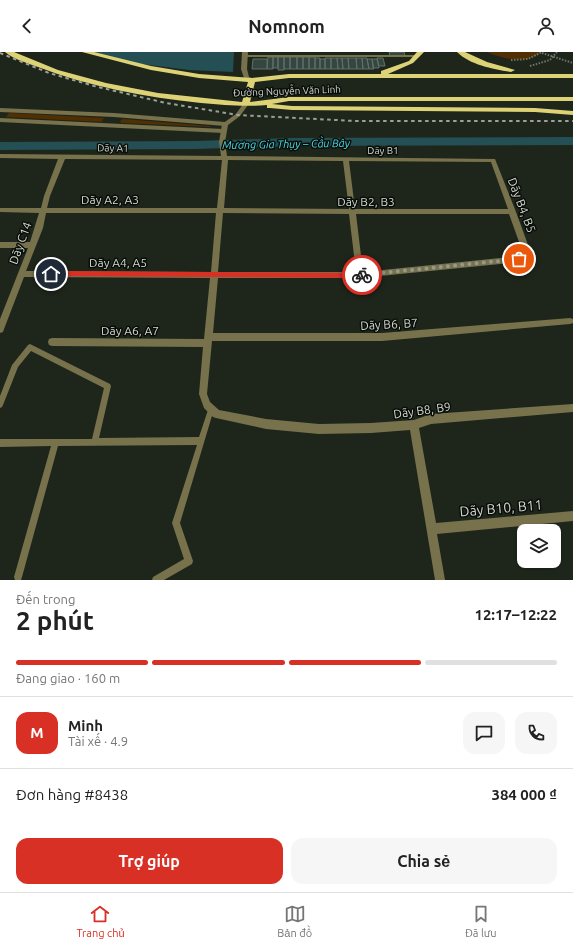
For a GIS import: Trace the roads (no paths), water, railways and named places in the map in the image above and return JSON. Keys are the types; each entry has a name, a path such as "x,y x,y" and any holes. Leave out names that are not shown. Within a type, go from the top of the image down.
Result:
{"highway":[{"name":"Đường Nguyễn Văn Linh","path":"8,52 32,64 81,78 133,91 185,100 245,104 289,99 573,99"},
{"name":"Đường Nguyễn Văn Linh","path":"85,52 151,68 199,76 252,80 289,76 573,76"},
{"path":"460,52 480,64 500,69 573,76"},
{"path":"368,76 382,74 397,68 411,62 420,54"},
{"path":"252,80 245,104 292,108 535,110 573,113"}],"street":[{"path":"245,54 245,73 247,78 252,80"},
{"path":"1,111 114,115 224,124 238,115 245,104"},
{"path":"110,125 114,115"},
{"path":"0,120 110,125 223,133"},
{"path":"211,409 207,405 202,394 220,211 224,124"},
{"name":"Dãy A1","path":"0,156 223,156"},
{"name":"Dãy B1","path":"223,156 346,160 492,160"},
{"name":"Dãy C14","path":"0,329 32,245 44,210 48,192 62,157"},
{"path":"346,160 360,275"},
{"name":"Dãy B4, B5","path":"214,275 360,275 511,260 525,257 527,248 492,160"},
{"name":"Dãy A2, A3","path":"0,210 220,211"},
{"name":"Dãy B2, B3","path":"220,211 513,212"},
{"path":"0,245 32,245"},
{"name":"Dãy A4, A5","path":"21,274 214,275"},
{"name":"Dãy B6, B7","path":"208,340 382,337 570,321"},
{"name":"Dãy A6, A7","path":"52,342 208,340"},
{"name":"Dãy B8, B9","path":"211,409 216,414 228,417 266,424 319,429 414,425 431,419 573,408"},
{"path":"414,425 440,580"},
{"name":"Dãy B10, B11","path":"431,528 573,516"}],"lane":[{"path":"245,54 420,54"},
{"path":"0,405 15,365 30,347 108,386 96,442"},
{"path":"156,580 190,561 176,523 211,409"},
{"path":"0,443 201,441"},
{"path":"18,577 55,442"}],"water":[{"path":"92,52 234,52 233,72 189,70 133,63"}],"waterway":[{"name":"Mương Gia Thụy – Cầu Bây","path":"0,146 196,145 291,142 573,141"}],"railway":[{"path":"0,53 49,73 94,86 166,103 238,115 355,121 573,121"}]}
